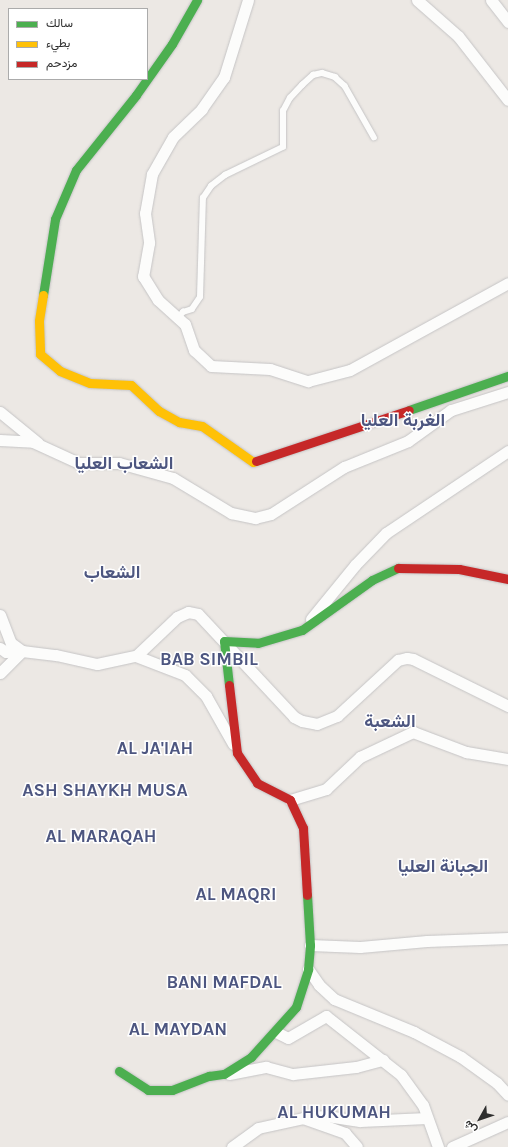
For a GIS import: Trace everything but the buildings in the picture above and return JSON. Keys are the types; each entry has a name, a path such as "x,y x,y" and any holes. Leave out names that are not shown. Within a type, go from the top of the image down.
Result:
{"street":[{"path":"148,78 172,44 197,0"},
{"path":"248,0 224,77 202,109 173,137 152,174 145,213 149,243 143,276 158,300 185,324 194,350 211,366 270,369 308,381 350,370 508,283"},
{"path":"417,0 458,36 508,100"},
{"path":"491,0 508,22"},
{"path":"146,80 76,170 55,219 38,321 40,354 60,371 90,383 131,385 159,411 179,422 202,426 253,462 508,376"},
{"path":"0,440 33,442 79,463 119,463 173,478 231,513 255,518 270,514 344,467 408,441 451,410 508,392"},
{"path":"0,412 43,447"},
{"path":"302,630 355,566 386,533 508,451"},
{"path":"224,640 258,643 302,630 372,580 401,566 459,569 508,579"},
{"path":"0,648 6,652 56,655 98,664 136,656 177,617 188,612 198,614 224,640 294,717 302,721 317,724 337,716 398,660 406,658 413,659 508,706"},
{"path":"0,615 10,644 22,652"},
{"path":"224,640 237,753"},
{"path":"0,673 22,652"},
{"path":"136,656 185,675 213,706 237,753 258,783 290,800 303,828 310,945 308,969 296,1007 276,1032 251,1057 224,1074"},
{"path":"290,800 326,789 360,757 413,732 466,752 508,759"},
{"path":"310,945 360,947 427,940 508,938"},
{"path":"308,969 319,985 334,999 427,1039 461,1057 508,1095"},
{"path":"276,1032 288,1038 326,1016 384,1060 401,1075 423,1105 438,1147"},
{"path":"119,1072 148,1090 172,1090 209,1076 266,1067 293,1074 356,1067 384,1060"},
{"path":"232,1147 258,1128 303,1118 327,1116 360,1121 427,1118"},
{"path":"303,1118 346,1134 357,1147"},
{"path":"452,1147 508,1122"}],"lane":[{"path":"178,318 183,312 192,309 200,297 203,198 211,186 226,175 283,147 283,110 290,98 302,85 313,75 322,73 335,77 345,86 374,138"}],"traffic: fast":[{"path":"148,78 172,44 197,0"},
{"path":"43,295 55,219 76,170 147,80"},
{"path":"409,410 508,376"},
{"path":"229,685 224,641 258,643 302,630 372,580 398,568"},
{"path":"119,1071 148,1090 172,1090 209,1076 224,1074 251,1057 296,1007 308,969 310,945 307,895"}],"traffic: slow":[{"path":"43,295 39,321 40,354 60,371 90,383 131,385 159,411 179,422 202,426 253,462 256,461"}],"traffic: jam":[{"path":"256,461 409,410"},
{"path":"398,568 459,569 508,579"},
{"path":"229,685 237,753 257,783 290,800 303,828 307,895"}],"district":[{"name":"الغربة العليا","path":"403,420"},
{"name":"الشعاب العليا","path":"124,463"},
{"name":"الشعاب","path":"112,572"},
{"name":"BAB SIMBIL","path":"209,659"},
{"name":"الشعبة","path":"390,721"},
{"name":"AL JA'IAH","path":"155,748"},
{"name":"ASH SHAYKH MUSA","path":"105,790"},
{"name":"AL MARAQAH","path":"101,836"},
{"name":"الجبانة العليا","path":"443,866"},
{"name":"AL MAQRI","path":"236,894"},
{"name":"BANI MAFDAL","path":"224,982"},
{"name":"AL MAYDAN","path":"178,1029"},
{"name":"AL HUKUMAH","path":"334,1112"}]}
